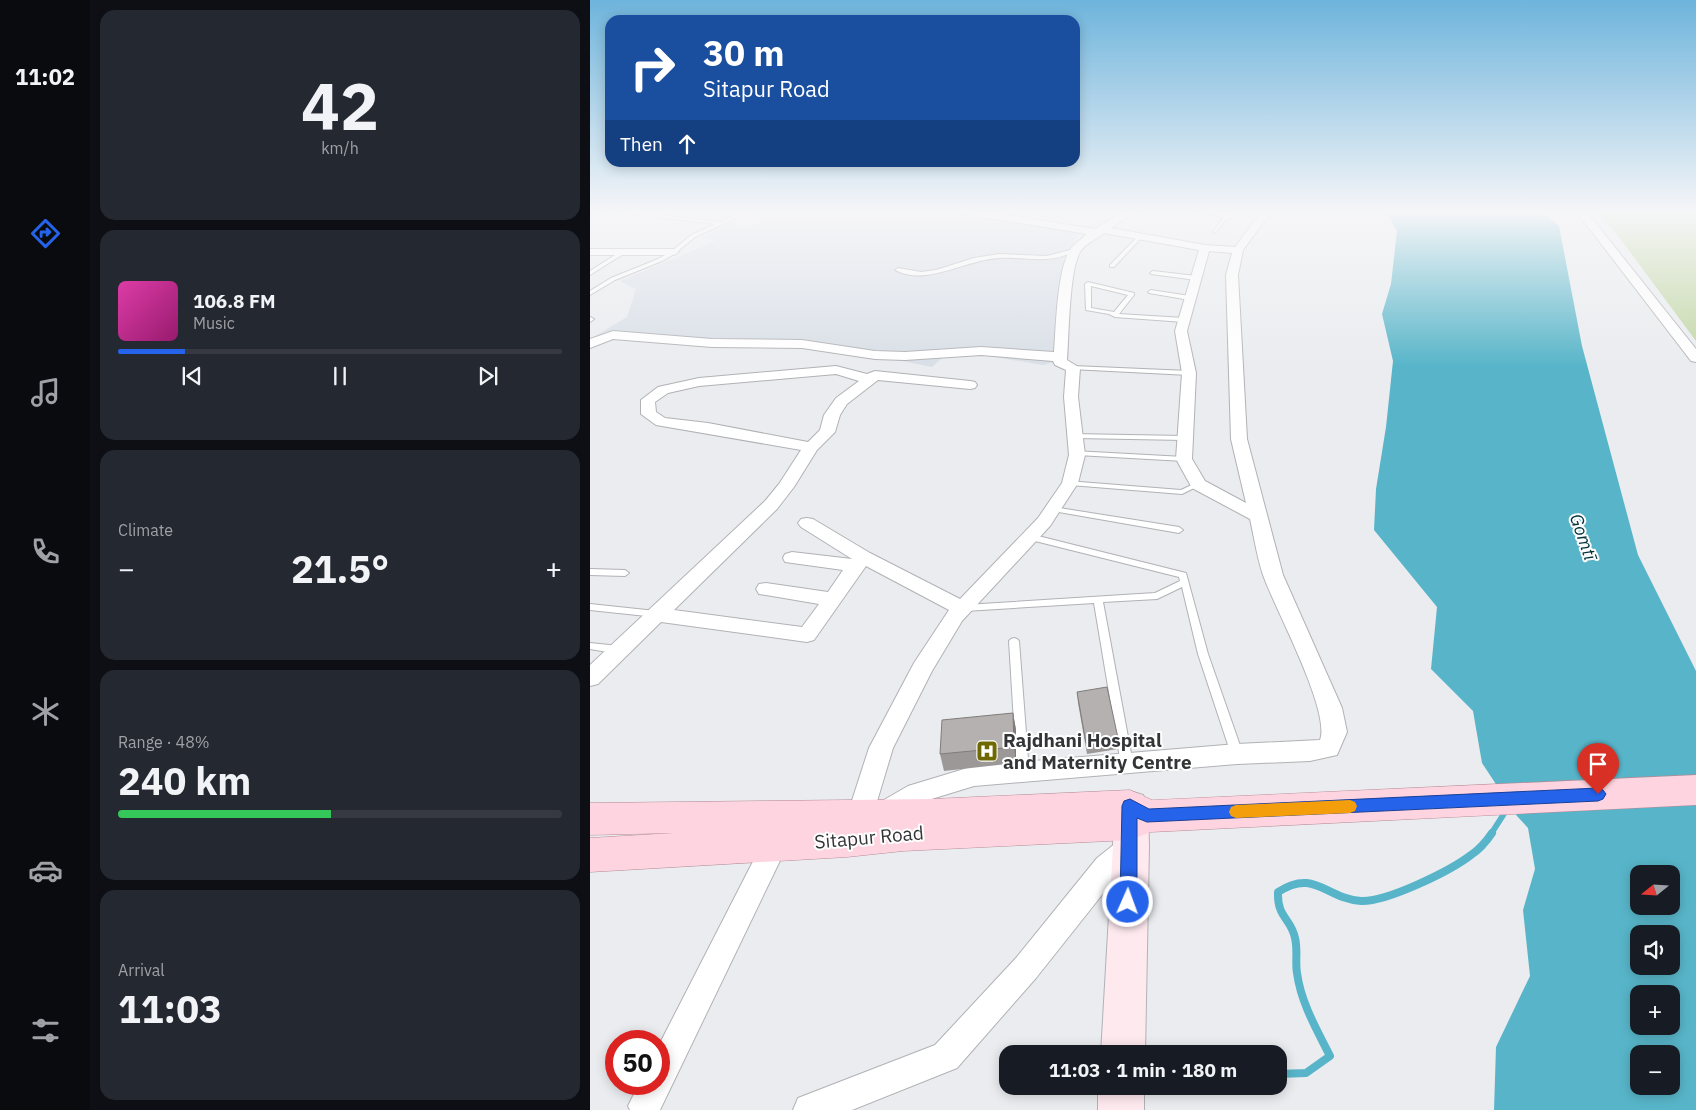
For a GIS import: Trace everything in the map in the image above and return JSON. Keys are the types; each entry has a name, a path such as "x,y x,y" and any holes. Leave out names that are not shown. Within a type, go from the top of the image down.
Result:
{"main road":[{"name":"Sitapur Road","path":"590,855 903,834 1134,823 1382,805 1696,790"},
{"name":"Sitapur Road","path":"590,819 932,815 1134,823"},
{"path":"1123,1045 1134,823"},
{"path":"1120,1110 1121,1095"}],"street":[{"path":"870,816 881,748 922,669 955,616 1044,522 1070,483 1076,445 1066,363 1071,263"},
{"path":"1201,263 1181,331 1189,373 1184,459 1198,484 1258,516"},
{"path":"870,816 917,793 974,776 1329,748 1335,732 1331,708 1273,575 1238,438 1232,274 1235,263"},
{"path":"1622,263 1696,358"},
{"path":"590,344 613,335 712,344 802,344 875,355 905,356 981,351 1066,363"},
{"path":"811,447 708,428 661,422 648,414 648,400 663,390 699,382 836,370 869,379"},
{"path":"590,678 770,505 786,487 811,447 827,432 832,415 842,401 869,379 876,375 970,385"},
{"path":"807,524 860,562 962,608"},
{"path":"792,558 860,562"},
{"path":"656,614 807,635 860,562"},
{"path":"766,589 833,599"},
{"path":"810,1110 946,1057 1026,968 1107,867 1134,823"},
{"path":"670,1056 775,844"}],"lane":[{"path":"590,273 606,263"},
{"path":"590,293 613,279 653,263"},
{"path":"898,270 921,274 938,272 966,263"},
{"path":"1112,266 1115,263"},
{"path":"1153,273 1196,278"},
{"path":"1116,315 1132,294 1088,284 1088,309 1111,312 1116,315 1184,320"},
{"path":"1151,292 1190,298"},
{"path":"1066,363 1189,373"},
{"path":"1076,445 1185,438"},
{"path":"1076,445 1184,459"},
{"path":"1070,483 1182,492 1198,484"},
{"path":"1052,509 1180,530"},
{"path":"1030,536 1183,575 1203,654 1237,754"},
{"path":"590,572 625,573"},
{"path":"962,608 1157,596 1185,582"},
{"path":"1098,599 1127,764"},
{"path":"590,607 656,614"},
{"path":"1014,641 1023,772"},
{"path":"590,646 619,650"}],"shaded area":[{"path":"664,263 1064,263 1055,362 1043,365 951,350 932,367 857,352 632,336 592,338 627,317 636,289 620,281"}],"green space":[{"path":"1638,263 1696,263 1696,341"}],"water":[{"name":"Gomtī","path":"1393,263 1566,263 1582,346 1638,555 1696,671 1696,1110 1494,1110 1496,1047 1530,976 1523,910 1535,869 1528,828 1517,816 1482,763 1473,711 1431,669 1437,607 1374,530 1376,489 1386,427 1393,361 1382,314 1391,284"}],"building":[{"path":"1107,687 1118,738 1086,743 1077,692"},
{"path":"1013,713 1014,747 940,754 942,720"}],"waterway":[{"path":"1491,834 1507,809"},
{"path":"1287,1074 1306,1073 1330,1056 1302,995 1296,969 1295,938 1291,926 1282,913 1278,901 1278,892 1291,885 1302,883 1320,887 1349,899 1372,900 1402,891 1434,877 1461,862 1480,848 1492,833"}],"slow traffic":[{"path":"1236,812 1350,806"}],"place":[{"name":"Rajdhani Hospital and Maternity Centre","path":"987,751"}],"route":[{"path":"1128,902 1131,846 1130,806 1147,816 1598,794"}]}
